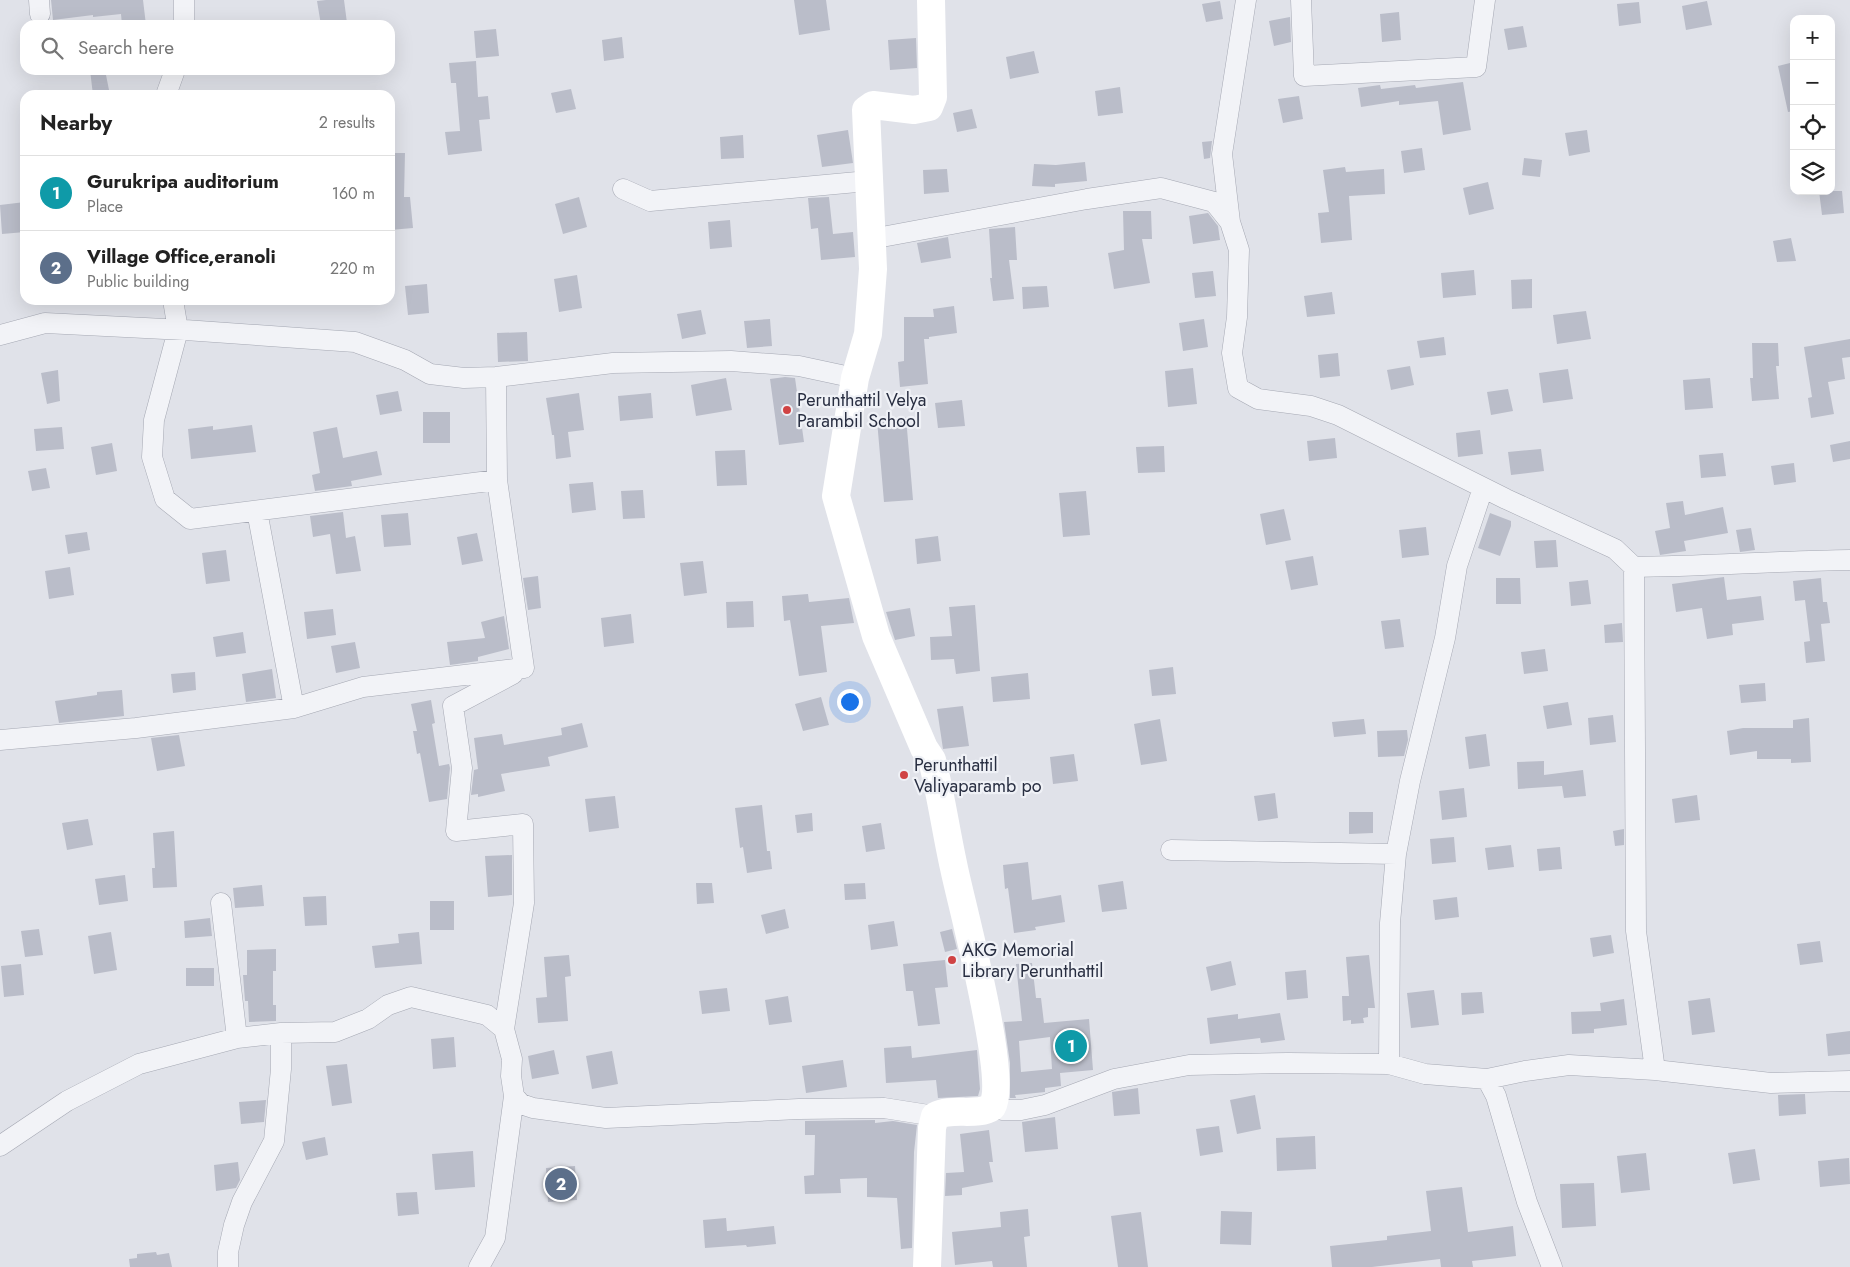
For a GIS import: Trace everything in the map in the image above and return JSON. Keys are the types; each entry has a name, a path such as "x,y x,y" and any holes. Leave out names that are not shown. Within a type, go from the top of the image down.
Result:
{"main road":[{"path":"927,1267 932,1128 935,1116 946,1112 983,1110 992,1107 995,1098 995,1084 988,1019 943,820 937,778 932,760 916,732 876,636 836,496 855,378 868,334 873,269 866,110 873,105 914,110 929,107 933,97 932,0"}],"street":[{"path":"184,0 184,20"},
{"path":"1246,0 1222,154 1230,222 1239,250 1237,317 1232,353 1238,388 1258,399 1311,406 1338,415 1483,488 1615,549 1634,567 1716,566 1790,561 1850,560"},
{"path":"1301,0 1304,76 1476,67 1485,0"},
{"path":"168,90 173,75"},
{"path":"622,189 650,201 868,180"},
{"path":"871,239 1161,188 1214,202 1230,222"},
{"path":"174,305 178,330 154,420 152,457 165,499 190,519 497,480"},
{"path":"0,335 46,323 355,342 405,360 430,374 464,378 496,377 613,363 731,361 799,366 855,378"},
{"path":"496,377 497,480 524,668"},
{"path":"1389,1064 1390,923 1396,854 1412,772 1445,638 1458,566 1483,488"},
{"path":"257,511 294,708"},
{"path":"1634,567 1636,932 1655,1070"},
{"path":"0,740 136,728 294,708 363,687 524,668"},
{"path":"478,1267 495,1238 514,1096 511,1076 512,1059 504,1029 524,903 523,824 456,831 462,768 453,706 524,668"},
{"path":"1171,850 1396,854"},
{"path":"221,903 237,1038"},
{"path":"0,1146 67,1101 139,1064 237,1038 281,1033 335,1032 368,1019 388,1005 411,997 487,1015 504,1029"},
{"path":"228,1267 228,1252 242,1202 274,1141 281,1069 281,1033"},
{"path":"992,1107 1003,1110 1045,1105 1114,1079 1189,1065 1288,1063 1389,1064 1425,1074 1486,1079 1569,1065 1655,1070 1771,1083 1850,1081"},
{"path":"1486,1079 1496,1096 1526,1202 1552,1267"},
{"path":"514,1096 521,1104 533,1108 606,1118 799,1108 884,1108 935,1116"}],"building":[{"path":"51,0 143,0 145,20 122,20 121,14 53,20"},
{"path":"344,0 347,20 320,20 317,1"},
{"path":"794,0 826,0 830,30 799,35"},
{"path":"1220,1 1223,19 1206,22 1202,4"},
{"path":"1707,1 1712,25 1686,30 1682,6"},
{"path":"1639,2 1641,23 1619,26 1617,4"},
{"path":"1399,12 1401,40 1382,42 1380,14"},
{"path":"1290,17 1291,42 1274,46 1269,21"},
{"path":"1523,26 1527,47 1508,50 1504,29"},
{"path":"496,29 499,56 476,58 474,31"},
{"path":"622,37 624,58 604,61 602,40"},
{"path":"916,38 917,68 890,70 888,40"},
{"path":"1034,51 1039,73 1010,79 1006,57"},
{"path":"476,61 478,97 488,96 490,119 479,120 482,151 448,155 445,132 460,131 456,83 451,83 449,63"},
{"path":"1790,63 1790,112 1788,112 1778,66"},
{"path":"91,75 106,75 109,90 92,90"},
{"path":"1463,82 1471,130 1443,135 1438,101 1399,105 1399,101 1361,107 1358,88 1380,85 1381,89 1415,85 1416,88"},
{"path":"1120,87 1123,113 1098,116 1095,91"},
{"path":"571,89 576,109 556,113 551,93"},
{"path":"1299,96 1303,119 1283,123 1278,99"},
{"path":"972,109 977,128 957,132 953,113"},
{"path":"848,130 853,163 822,167 817,135"},
{"path":"1587,130 1590,152 1569,156 1565,133"},
{"path":"743,135 744,158 721,159 720,137"},
{"path":"1212,141 1210,158 1204,159 1202,142"},
{"path":"1422,148 1425,170 1404,173 1401,151"},
{"path":"395,153 405,153 404,197 410,197 413,228 395,230"},
{"path":"1524,158 1542,160 1540,177 1522,175"},
{"path":"1085,162 1087,181 1055,184 1055,187 1032,186 1034,164 1056,165"},
{"path":"1345,167 1346,172 1384,169 1385,194 1349,196 1352,240 1321,243 1318,213 1329,212 1323,170"},
{"path":"947,169 949,192 924,194 923,170"},
{"path":"1488,182 1494,209 1469,215 1463,188"},
{"path":"1835,191 1842,191 1844,213 1822,215 1820,195 1835,195"},
{"path":"579,197 587,227 563,234 555,204"},
{"path":"829,197 833,234 853,232 855,257 821,260 818,228 811,229 808,198"},
{"path":"20,203 20,232 2,234 0,205"},
{"path":"1123,211 1151,211 1152,239 1142,239 1150,283 1114,289 1108,253 1124,250"},
{"path":"1208,213 1218,226 1220,240 1193,244 1189,216"},
{"path":"730,220 732,247 710,249 708,222"},
{"path":"1015,227 1017,260 1009,260 1014,299 993,301 990,278 992,278 989,229"},
{"path":"948,237 951,258 921,263 917,243"},
{"path":"1791,238 1796,261 1777,262 1773,241"},
{"path":"1474,270 1476,295 1443,298 1441,273"},
{"path":"1213,271 1216,296 1195,298 1192,273"},
{"path":"577,275 582,308 559,312 554,279"},
{"path":"1532,279 1532,308 1512,309 1511,280"},
{"path":"427,284 429,313 408,315 405,286"},
{"path":"1047,286 1049,307 1023,309 1022,287"},
{"path":"1332,292 1335,314 1307,317 1304,296"},
{"path":"954,306 957,333 924,339 928,384 900,387 898,362 904,361 904,317 934,317 933,309"},
{"path":"701,310 706,334 682,339 677,314"},
{"path":"1586,311 1591,339 1557,344 1553,315"},
{"path":"770,319 772,346 747,348 744,321"},
{"path":"1204,319 1208,347 1183,351 1179,323"},
{"path":"527,332 528,361 498,362 497,333"},
{"path":"1444,337 1446,355 1420,358 1417,341"},
{"path":"1850,339 1850,357 1842,358 1845,379 1828,382 1834,414 1811,418 1808,398 1812,397 1804,347"},
{"path":"1752,343 1778,343 1779,366 1776,366 1779,399 1752,401 1750,378 1753,378"},
{"path":"1338,353 1340,376 1320,378 1318,355"},
{"path":"1410,366 1414,385 1391,390 1387,370"},
{"path":"1193,368 1197,404 1168,407 1165,371"},
{"path":"1568,369 1573,399 1543,403 1539,373"},
{"path":"58,370 60,401 47,404 41,373"},
{"path":"726,378 732,410 696,416 691,385"},
{"name":"Perunthattil Velya Parambil School","path":"795,378 804,442 779,445 770,379"},
{"path":"1710,378 1713,408 1685,410 1683,380"},
{"path":"1508,389 1513,411 1491,415 1487,392"},
{"path":"398,391 402,411 380,415 376,395"},
{"path":"579,393 584,430 568,432 571,457 556,459 554,435 552,435 546,398"},
{"path":"651,393 653,418 620,421 618,396"},
{"path":"962,400 965,426 938,428 935,403"},
{"path":"423,412 450,412 450,443 423,443"},
{"path":"906,417 913,500 884,502 877,420"},
{"path":"252,425 256,452 191,459 188,429 213,426 213,430"},
{"path":"62,427 64,449 36,451 34,429"},
{"path":"337,427 343,458 377,451 382,475 351,481 352,486 315,491 312,475 320,473 313,432"},
{"path":"1480,430 1483,454 1458,457 1456,433"},
{"path":"1335,438 1337,458 1309,461 1307,441"},
{"path":"1850,441 1850,459 1833,462 1830,445"},
{"path":"112,443 117,471 96,475 91,447"},
{"path":"1164,446 1165,472 1138,473 1136,447"},
{"path":"1541,449 1544,471 1511,475 1508,452"},
{"path":"745,450 747,485 717,486 715,451"},
{"path":"1723,453 1726,476 1701,478 1699,455"},
{"path":"1794,463 1796,482 1774,485 1771,466"},
{"path":"46,468 50,488 32,491 28,471"},
{"path":"593,482 596,510 572,513 569,484"},
{"path":"643,490 645,518 623,519 621,491"},
{"path":"1086,491 1090,535 1063,537 1059,493"},
{"path":"1683,501 1685,515 1723,507 1728,533 1684,541 1686,551 1660,555 1655,531 1670,528 1666,503"},
{"path":"1284,509 1291,540 1266,545 1260,514"},
{"path":"343,512 346,538 355,536 361,571 336,574 330,534 313,537 310,516"},
{"path":"408,513 411,545 384,547 381,515"},
{"path":"1490,513 1511,521 1500,556 1478,548"},
{"path":"1426,527 1429,555 1402,558 1399,530"},
{"path":"1751,528 1755,550 1740,552 1736,530"},
{"path":"87,532 90,550 68,554 65,535"},
{"path":"477,533 483,561 462,565 457,537"},
{"path":"938,536 941,561 917,564 915,539"},
{"path":"1556,540 1558,567 1536,568 1534,541"},
{"path":"226,550 230,581 206,584 202,553"},
{"path":"1313,556 1318,585 1291,590 1285,561"},
{"path":"703,561 707,593 684,596 680,563"},
{"path":"70,567 74,595 49,599 45,571"},
{"path":"538,576 541,608 528,610 523,578"},
{"path":"1724,577 1727,600 1761,596 1764,620 1732,624 1733,635 1707,639 1702,608 1676,612 1672,584"},
{"path":"1496,578 1520,578 1521,604 1496,604"},
{"path":"1821,578 1823,602 1827,602 1830,623 1821,624 1825,661 1806,663 1804,642 1810,641 1805,600 1795,601 1793,581"},
{"path":"1588,580 1591,604 1571,606 1569,582"},
{"path":"808,594 809,602 849,598 854,623 821,626 827,672 799,676 790,620 784,621 782,596"},
{"path":"753,601 754,627 727,628 726,602"},
{"path":"975,605 980,671 956,674 954,659 931,660 930,637 952,636 949,607"},
{"path":"910,608 915,636 895,640 886,612"},
{"path":"333,609 336,635 307,639 304,612"},
{"path":"631,614 634,643 604,647 601,618"},
{"path":"504,616 509,649 478,657 478,661 450,665 447,642 485,638 481,622"},
{"path":"1400,619 1404,647 1385,649 1381,621"},
{"path":"1622,623 1623,642 1605,643 1604,625"},
{"path":"243,632 246,653 216,657 213,637"},
{"path":"355,642 360,668 336,673 331,646"},
{"path":"1545,649 1548,671 1524,674 1521,652"},
{"path":"1173,667 1176,694 1152,696 1149,670"},
{"path":"272,669 276,698 246,702 242,674"},
{"path":"195,672 196,690 173,693 171,674"},
{"path":"1028,673 1030,699 993,702 991,677"},
{"path":"1765,683 1766,701 1741,703 1739,685"},
{"path":"122,690 124,716 59,723 55,701 97,695 97,692"},
{"path":"821,697 829,725 803,731 795,704"},
{"path":"431,700 435,723 432,724 439,766 449,764 450,768 447,799 429,802 420,753 417,754 413,731 417,731 411,704"},
{"path":"1568,702 1572,725 1547,729 1543,706"},
{"path":"963,706 969,746 943,749 937,709"},
{"path":"1613,715 1616,742 1590,745 1588,718"},
{"path":"1809,718 1811,762 1791,763 1791,759 1757,759 1757,751 1730,755 1727,731 1743,728 1793,728 1793,720"},
{"path":"1160,719 1167,761 1141,765 1134,724"},
{"path":"1364,719 1366,734 1334,737 1332,722"},
{"path":"582,723 588,747 548,757 550,766 501,774 505,791 478,797 478,794 471,795 474,770 478,769 474,738 502,734 504,745 562,735 561,728"},
{"path":"1407,730 1408,740 1404,756 1378,757 1377,731"},
{"path":"1486,734 1490,766 1469,769 1465,737"},
{"path":"179,735 185,766 157,771 151,738"},
{"path":"1074,754 1078,781 1053,784 1050,757"},
{"path":"1544,761 1544,775 1583,770 1586,796 1564,798 1562,786 1518,789 1517,762"},
{"path":"1464,788 1467,817 1442,820 1439,791"},
{"path":"1275,793 1278,818 1258,821 1254,796"},
{"path":"1697,795 1700,820 1675,823 1672,799"},
{"path":"615,796 619,828 589,832 585,799"},
{"path":"762,805 767,851 770,851 772,869 747,873 743,847 740,848 735,808"},
{"path":"1349,812 1373,812 1373,833 1349,834"},
{"path":"812,813 813,831 797,833 795,815"},
{"path":"88,819 93,845 67,850 62,823"},
{"path":"881,823 885,849 866,852 862,826"},
{"path":"1624,829 1624,845 1615,846 1613,831"},
{"path":"174,831 177,887 153,888 152,868 155,868 153,833"},
{"path":"1454,837 1456,862 1432,864 1430,839"},
{"path":"1511,845 1514,867 1488,870 1485,848"},
{"path":"1560,847 1562,869 1539,871 1537,849"},
{"path":"512,855 512,895 488,897 485,856"},
{"path":"1028,862 1032,900 1061,895 1065,922 1035,927 1036,930 1014,933 1008,888 1005,889 1003,865"},
{"path":"125,875 128,901 99,905 95,879"},
{"path":"1123,881 1127,909 1102,912 1098,885"},
{"path":"696,883 712,883 714,903 697,904"},
{"path":"865,883 866,899 845,900 844,884"},
{"path":"262,885 264,906 235,908 233,888"},
{"path":"326,896 327,925 305,926 303,897"},
{"path":"1457,897 1459,917 1435,920 1433,900"},
{"path":"430,901 454,901 454,930 430,930"},
{"path":"785,909 789,928 766,934 761,915"},
{"path":"210,918 212,936 185,938 184,921"},
{"path":"894,921 898,946 871,950 868,925"},
{"path":"39,929 43,955 25,957 21,931"},
{"path":"952,929 957,949 945,952 940,932"},
{"path":"111,932 117,970 94,974 88,936"},
{"path":"419,932 422,964 375,968 372,946 399,943 398,934"},
{"path":"1611,935 1614,953 1593,957 1590,938"},
{"path":"1820,941 1823,962 1800,965 1797,944"},
{"path":"276,949 276,971 273,971 273,1005 276,1005 276,1021 249,1022 248,1001 245,1001 243,975 247,975 247,950"},
{"path":"569,955 571,976 565,977 568,1021 538,1023 536,998 547,997 544,957"},
{"path":"1369,955 1375,1008 1368,1008 1368,1017 1363,1018 1364,1023 1351,1024 1351,1020 1343,1021 1342,996 1349,996 1346,957"},
{"path":"945,960 948,987 935,988 940,1024 918,1026 913,991 906,991 903,964"},
{"path":"1231,961 1236,985 1211,991 1206,967"},
{"path":"1032,963 1036,998 1041,998 1044,1023 1089,1019 1093,1070 1060,1073 1061,1086 1045,1088 1045,1092 1015,1095 1016,1098 1010,1098 1010,1063 1004,1022 1022,1021 1016,964","holes":["1050,1037 1052,1069 1021,1072 1019,1041"]},
{"path":"21,964 24,995 4,997 1,966"},
{"path":"186,968 214,968 214,986 186,986"},
{"path":"1306,970 1308,998 1287,1000 1285,972"},
{"path":"727,988 730,1011 702,1014 699,991"},
{"path":"1434,990 1439,1025 1411,1028 1407,993"},
{"path":"1482,992 1484,1013 1462,1015 1461,993"},
{"path":"788,996 792,1022 769,1025 765,1000"},
{"path":"1710,998 1715,1032 1692,1035 1688,1001"},
{"path":"1624,999 1627,1025 1594,1029 1594,1033 1572,1034 1571,1012 1601,1011 1600,1003"},
{"path":"1280,1013 1285,1040 1261,1043 1260,1038 1210,1044 1207,1018 1238,1014 1238,1019"},
{"path":"1850,1031 1850,1054 1828,1056 1826,1034"},
{"path":"454,1037 456,1067 433,1069 431,1039"},
{"path":"911,1046 912,1058 977,1050 980,1089 978,1096 938,1098 936,1080 886,1083 884,1048"},
{"path":"554,1050 559,1074 532,1079 528,1056"},
{"path":"612,1051 618,1084 592,1089 586,1056"},
{"path":"843,1060 847,1087 806,1093 802,1066"},
{"path":"347,1064 352,1103 332,1106 326,1066"},
{"path":"1138,1088 1140,1114 1114,1116 1112,1092"},
{"path":"1805,1094 1806,1114 1779,1116 1778,1095"},
{"path":"1255,1095 1261,1129 1237,1134 1230,1100"},
{"path":"266,1100 264,1122 241,1124 239,1102"},
{"path":"1055,1117 1058,1149 1025,1152 1022,1122"},
{"path":"875,1120 875,1123 893,1121 917,1125 914,1152 912,1248 901,1249 897,1198 867,1197 867,1178 840,1179 841,1193 805,1194 804,1176 814,1175 815,1135 805,1135 805,1121"},
{"path":"1219,1126 1223,1152 1200,1156 1196,1129"},
{"path":"989,1130 993,1162 989,1162 993,1182 962,1188 962,1195 945,1196 946,1173 964,1172 960,1134"},
{"path":"1315,1136 1316,1169 1277,1171 1276,1138"},
{"path":"325,1137 328,1155 306,1160 302,1142"},
{"path":"1755,1149 1760,1180 1733,1184 1728,1153"},
{"path":"473,1151 475,1187 435,1190 432,1154"},
{"path":"1646,1153 1650,1190 1621,1193 1617,1156"},
{"path":"1849,1158 1850,1184 1820,1187 1818,1161"},
{"path":"238,1162 240,1180 236,1188 216,1191 214,1165"},
{"path":"575,1166 577,1200 548,1202 546,1168"},
{"path":"1594,1183 1596,1226 1562,1228 1560,1184"},
{"path":"1462,1187 1468,1232 1513,1226 1516,1256 1472,1261 1473,1267 1441,1267 1440,1259 1372,1267 1332,1267 1330,1246 1387,1240 1387,1236 1431,1231 1426,1191"},
{"path":"417,1192 419,1214 398,1216 396,1193"},
{"path":"1028,1209 1030,1236 1024,1237 1027,1267 993,1267 992,1261 955,1265 952,1232 1001,1227 1000,1212"},
{"path":"1221,1211 1252,1212 1251,1245 1220,1244"},
{"path":"1141,1212 1148,1267 1118,1267 1111,1216"},
{"path":"726,1218 727,1231 774,1226 776,1244 705,1248 703,1220"},
{"path":"156,1252 157,1255 169,1253 172,1267 130,1267 129,1259 137,1258 137,1254"}],"place":[{"name":"Perunthattil Velya Parambil School","path":"787,410"},
{"name":"Perunthattil Valiyaparamb po","path":"904,775"},
{"name":"AKG Memorial Library Perunthattil","path":"952,960"},
{"name":"Gurukripa auditorium","path":"1071,1046"},
{"name":"Village Office,eranoli","path":"561,1184"}]}
